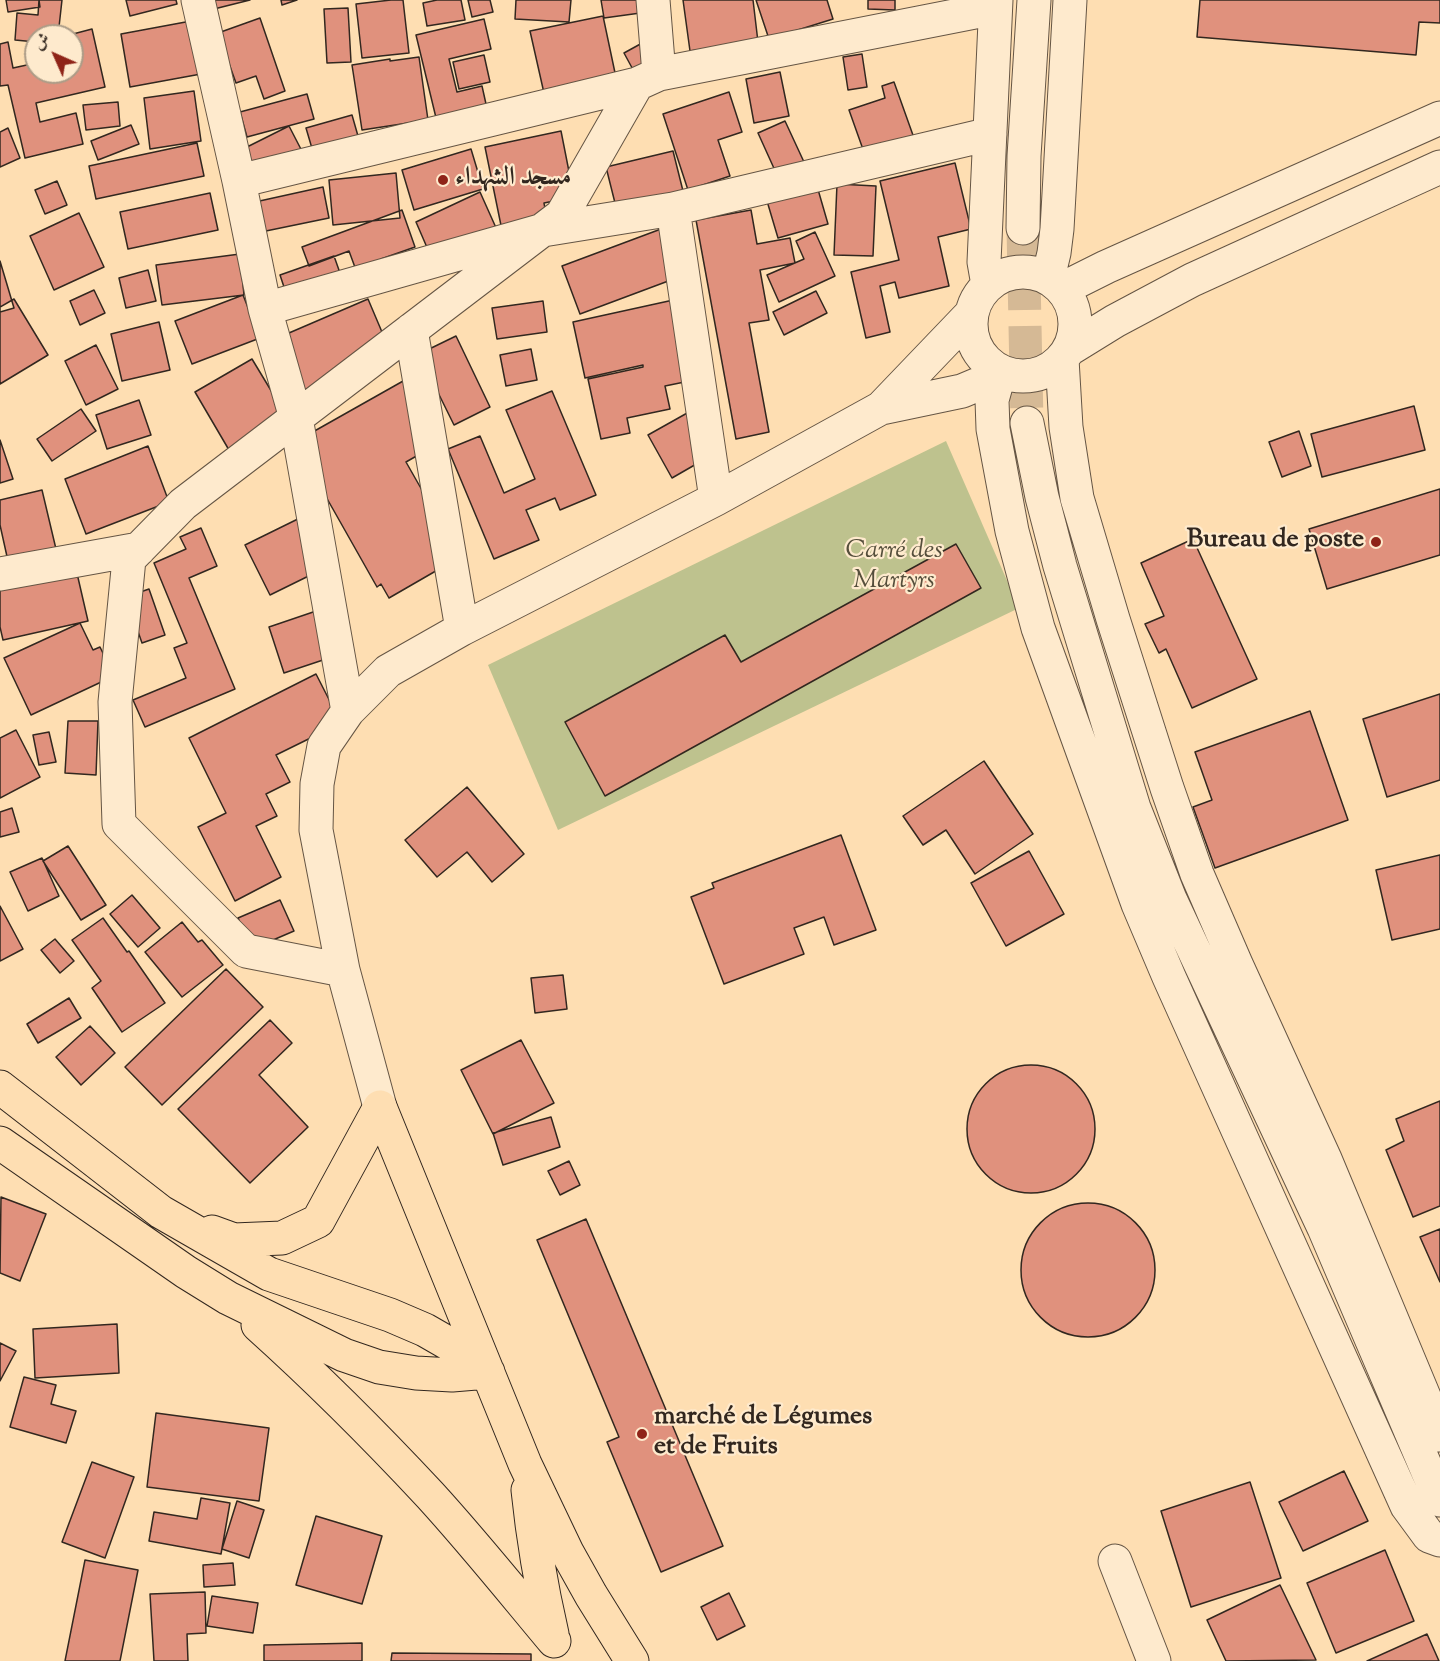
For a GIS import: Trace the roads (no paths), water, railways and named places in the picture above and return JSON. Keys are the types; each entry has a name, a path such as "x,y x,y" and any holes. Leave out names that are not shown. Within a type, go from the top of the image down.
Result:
{"main road":[{"path":"0,1087 161,1212 269,1274 390,1315 425,1330 458,1349 488,1372"},
{"path":"161,1212 234,1240 282,1238 318,1221 380,1107"},
{"path":"380,1107 525,1464 567,1552 632,1661"},
{"path":"0,1143 186,1272 228,1298 344,1355 379,1367 416,1373 452,1375 488,1372"},
{"path":"228,1298 298,1361 431,1496 493,1568 556,1651"},
{"path":"525,1464 535,1547 556,1651"}],"street":[{"path":"198,0 266,309 296,418 348,711"},
{"path":"343,970 246,951 119,824 115,702 129,559 183,504 562,215 648,79 653,0"},
{"path":"1023,228 1024,156 1034,0"},
{"path":"1055,284 1054,253 1058,229 1070,0"},
{"path":"239,182 648,79 996,4 984,262 988,285"},
{"path":"1055,284 1106,267 1440,118"},
{"path":"266,309 543,230 673,209 990,134"},
{"path":"1440,167 1192,280 1114,321 1065,355 1048,369 1033,376 1016,375 998,370 984,358 975,345 971,329 972,313 978,298 988,285 1002,276 1017,272 1033,272 1055,284 1071,303 1075,319 1074,335 1065,355 1066,427 1077,498 1113,619 1182,831 1197,874 1236,964 1326,1159 1440,1435"},
{"path":"673,209 716,499"},
{"path":"380,1107 343,970 316,830 317,784 324,747 348,711 388,671 462,628 716,499 880,408 972,313"},
{"path":"411,330 462,628"},
{"path":"880,408 962,392 981,383 998,370"},
{"path":"998,370 992,400 993,429 1012,531 1038,628 1138,904 1212,1075 1407,1506 1429,1536 1440,1540"},
{"path":"1028,423 1042,497 1060,566 1134,808 1170,899 1324,1228 1440,1500"},
{"path":"0,574 139,549"},
{"path":"1115,1561 1154,1661"}],"tunnel":[{"path":"1023,228 1027,423"}],"place":[{"name":"مسجد الشهداء","path":"443,180"},
{"name":"Bureau de poste","path":"1376,542"},
{"name":"marché de Légumes et de Fruits","path":"642,1434"}],"park label":[{"name":"Carré des Martyrs","path":"894,568"}]}
